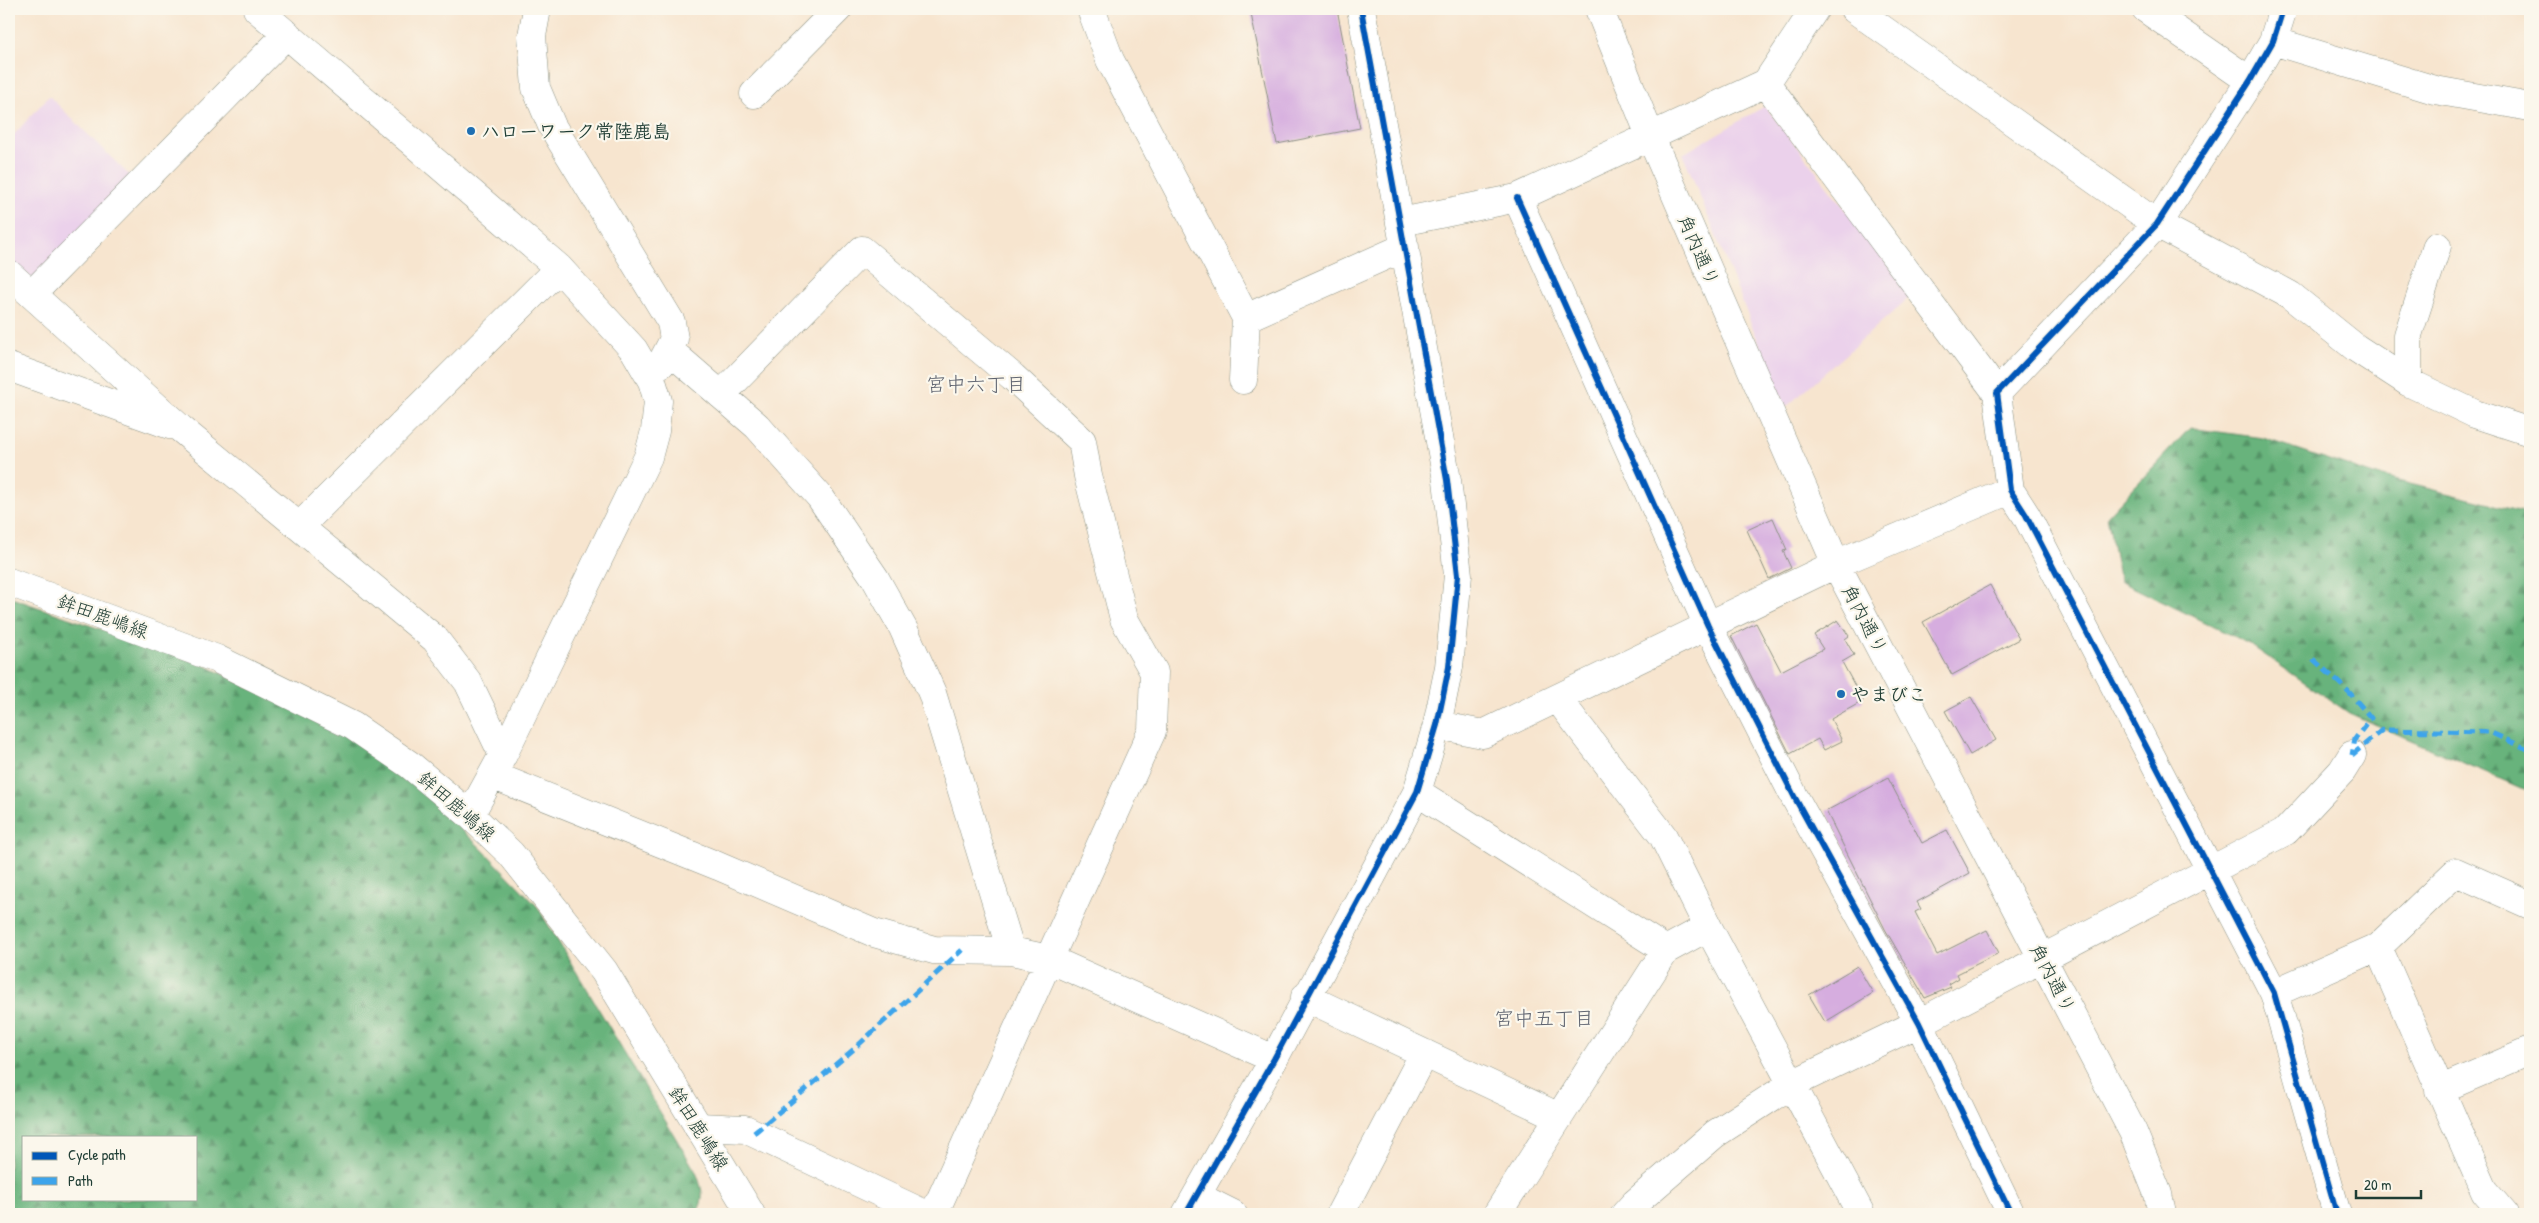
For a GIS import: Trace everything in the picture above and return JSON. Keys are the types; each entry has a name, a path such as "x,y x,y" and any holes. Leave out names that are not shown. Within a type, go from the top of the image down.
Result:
{"street":[{"path":"257,9 560,268 634,350 652,381 658,402 655,431 648,457 498,765 470,815"},
{"path":"537,9 532,36 536,88 552,126 670,322 674,339 652,381"},
{"path":"754,94 838,9"},
{"path":"1091,9 1110,60 1246,318 1242,380"},
{"path":"1233,1214 1192,1205 1274,1059 1305,997 1416,792 1437,725 1449,667 1458,575 1447,480 1361,9"},
{"name":"角内通り","path":"1599,9 1650,138 1836,564 2133,1132 2158,1194 2162,1214"},
{"path":"1246,318 1403,234 1517,198 1766,83 1815,9"},
{"path":"1854,9 2157,224 2290,296 2356,348 2408,382 2475,414 2530,432"},
{"path":"2146,9 2250,81"},
{"path":"1997,393 2157,224 2250,81 2273,41 2283,9"},
{"path":"32,294 287,34"},
{"path":"2273,41 2435,90 2530,107"},
{"path":"1766,83 1997,393 2010,490 2026,515 2274,993 2337,1214"},
{"path":"1517,198 1708,626 1795,798 1919,1023 2011,1214"},
{"path":"2408,382 2408,335 2436,246"},
{"path":"721,395 862,250 1013,377 1082,441 1088,476 1124,619 1154,672 1152,731 934,1214"},
{"path":"300,526 560,268"},
{"path":"9,274 181,429 435,639 468,682 498,765 718,866 874,933 934,950 1011,951 1049,959 1274,1059"},
{"path":"668,350 757,426 820,497 875,578 903,628 932,693 975,839 1011,951"},
{"path":"9,367 181,429"},
{"path":"1437,725 1483,734 1836,564 2010,490"},
{"name":"鉾田鹿嶋線","path":"9,582 217,659 353,726 410,766 470,815 511,854 604,971 751,1214"},
{"path":"1558,699 1663,836 1708,927 1861,1214"},
{"path":"1625,1214 1635,1203 1715,1134 1792,1084 1919,1023 2286,831 2342,770 2352,755"},
{"path":"1416,792 1666,950"},
{"path":"2274,993 2378,946 2456,872 2530,905"},
{"path":"1498,1214 1666,950 1708,927"},
{"path":"2378,946 2485,1192 2504,1214"},
{"path":"1305,997 1559,1117"},
{"path":"2440,1090 2530,1051"},
{"path":"1340,1214 1424,1053"},
{"path":"698,1127 745,1129 925,1214"}],"shaded area":[{"path":"49,96 132,178 35,282 9,259 9,140"},
{"path":"1765,106 1912,295 1785,408 1683,154"}],"green space":[{"path":"2190,428 2263,438 2374,475 2530,514 2530,792 2349,713 2249,644 2120,581 2107,516"},
{"path":"9,597 206,666 349,737 404,775 483,850 537,906 696,1172 702,1198 696,1214 9,1214"}],"building":[{"path":"1250,9 1337,9 1360,128 1277,144"},
{"path":"1773,518 1787,550 1783,551 1791,568 1769,579 1747,530"},
{"path":"1990,585 2019,639 1952,675 1923,622"},
{"path":"1838,620 1849,636 1845,639 1854,655 1842,662 1863,701 1831,719 1842,741 1824,750 1818,739 1790,754 1731,636 1756,623 1781,671 1823,649 1814,635"},
{"path":"1971,697 1996,740 1970,755 1945,711"},
{"path":"1888,778 1922,843 1947,830 1970,873 1917,902 1921,909 1915,912 1937,955 1987,930 1999,953 1957,974 1959,978 1949,984 1951,987 1925,998 1885,929 1826,811"},
{"path":"1857,966 1873,993 1825,1022 1809,995"}],"marked path":[{"path":"2313,659 2349,692 2371,718 2355,739 2352,755"},
{"path":"2352,755 2382,730 2489,732 2530,750"},
{"path":"754,1133 854,1049 962,950"}],"cycle path":[{"path":"1186,1214 1274,1059 1417,792 1437,725 1449,667 1458,575 1447,480 1361,9"},
{"path":"2283,9 2273,41 2250,81 2157,224 1997,393 2010,490 2026,515 2274,993 2337,1214"},
{"path":"1517,198 1708,626 1795,798 1919,1023 2011,1214"}],"place":[{"name":"ハローワーク常陸鹿島","path":"471,131"},
{"name":"やまびこ","path":"1841,694"}],"district":[{"name":"宮中六丁目","path":"976,384"},
{"name":"宮中五丁目","path":"1544,1018"}]}
